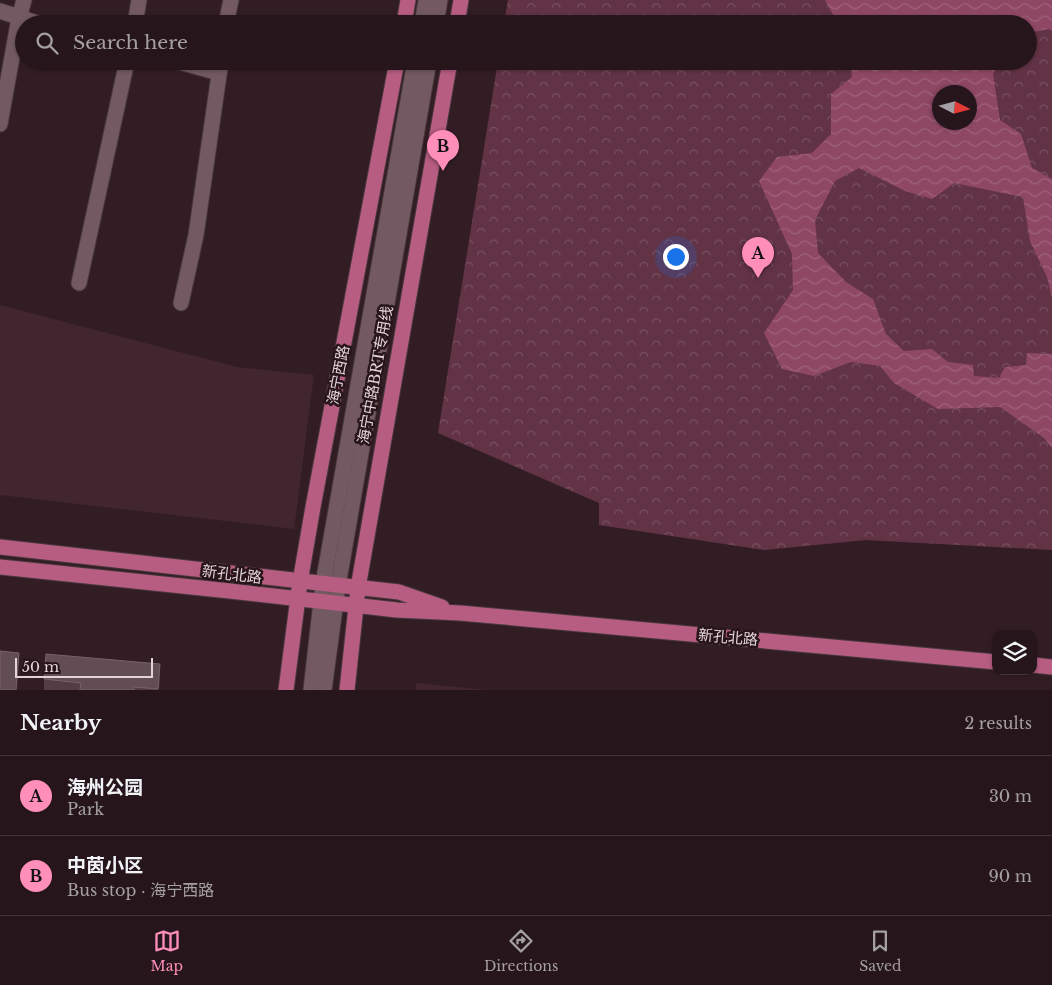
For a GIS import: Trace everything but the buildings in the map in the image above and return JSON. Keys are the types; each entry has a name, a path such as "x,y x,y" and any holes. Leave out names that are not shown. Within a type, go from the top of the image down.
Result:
{"main road":[{"path":"406,15 408,0"},
{"path":"458,15 461,0"},
{"name":"海宁西路","path":"286,690 300,582 395,70"},
{"path":"347,690 358,588 448,70"},
{"name":"新孔北路","path":"0,547 399,592 460,613"},
{"name":"新孔北路","path":"0,567 397,610 460,613 992,662"},
{"path":"1037,665 1052,667"}],"lane":[{"path":"20,15 24,0"},
{"path":"136,15 139,0"},
{"path":"228,15 231,0"},
{"path":"424,15 426,0"},
{"path":"438,15 440,0"},
{"path":"0,11 15,17"},
{"path":"0,124 15,40"},
{"path":"79,282 126,70"},
{"path":"181,303 196,235 220,70"},
{"name":"海宁中路BRT专用线","path":"331,585 414,70"},
{"name":"海宁中路BRT专用线","path":"312,690 428,70"},
{"name":"海宁中路BRT专用线","path":"324,690 328,602"}],"shaded area":[{"path":"0,305 237,367 314,375 294,529 0,495"},
{"path":"416,683 487,690 415,690"}],"green space":[{"path":"508,0 1052,0 1052,550 866,540 764,550 599,525 599,503 438,433 497,70 1037,70 1037,15 506,15"}],"water":[{"path":"825,0 1052,0 1052,31 1049,29 1037,31 1037,15 833,15"},
{"path":"851,70 995,70 993,74 1000,120 1021,134 1032,168 1052,179 1052,298 1047,277 1030,241 1023,197 954,183 932,199 905,191 859,168 835,181 815,220 818,253 846,282 873,299 886,334 904,351 932,349 948,362 973,365 974,376 999,378 1005,367 1026,365 1027,353 1052,354 1052,448 1044,438 1000,407 938,409 894,383 880,366 851,362 814,376 782,369 764,333 793,290 792,254 759,181 777,157 812,153 831,134 831,94 852,77"}],"place":[{"name":"中茵小区","path":"443,171"},
{"name":"海州公园","path":"758,278"}]}
